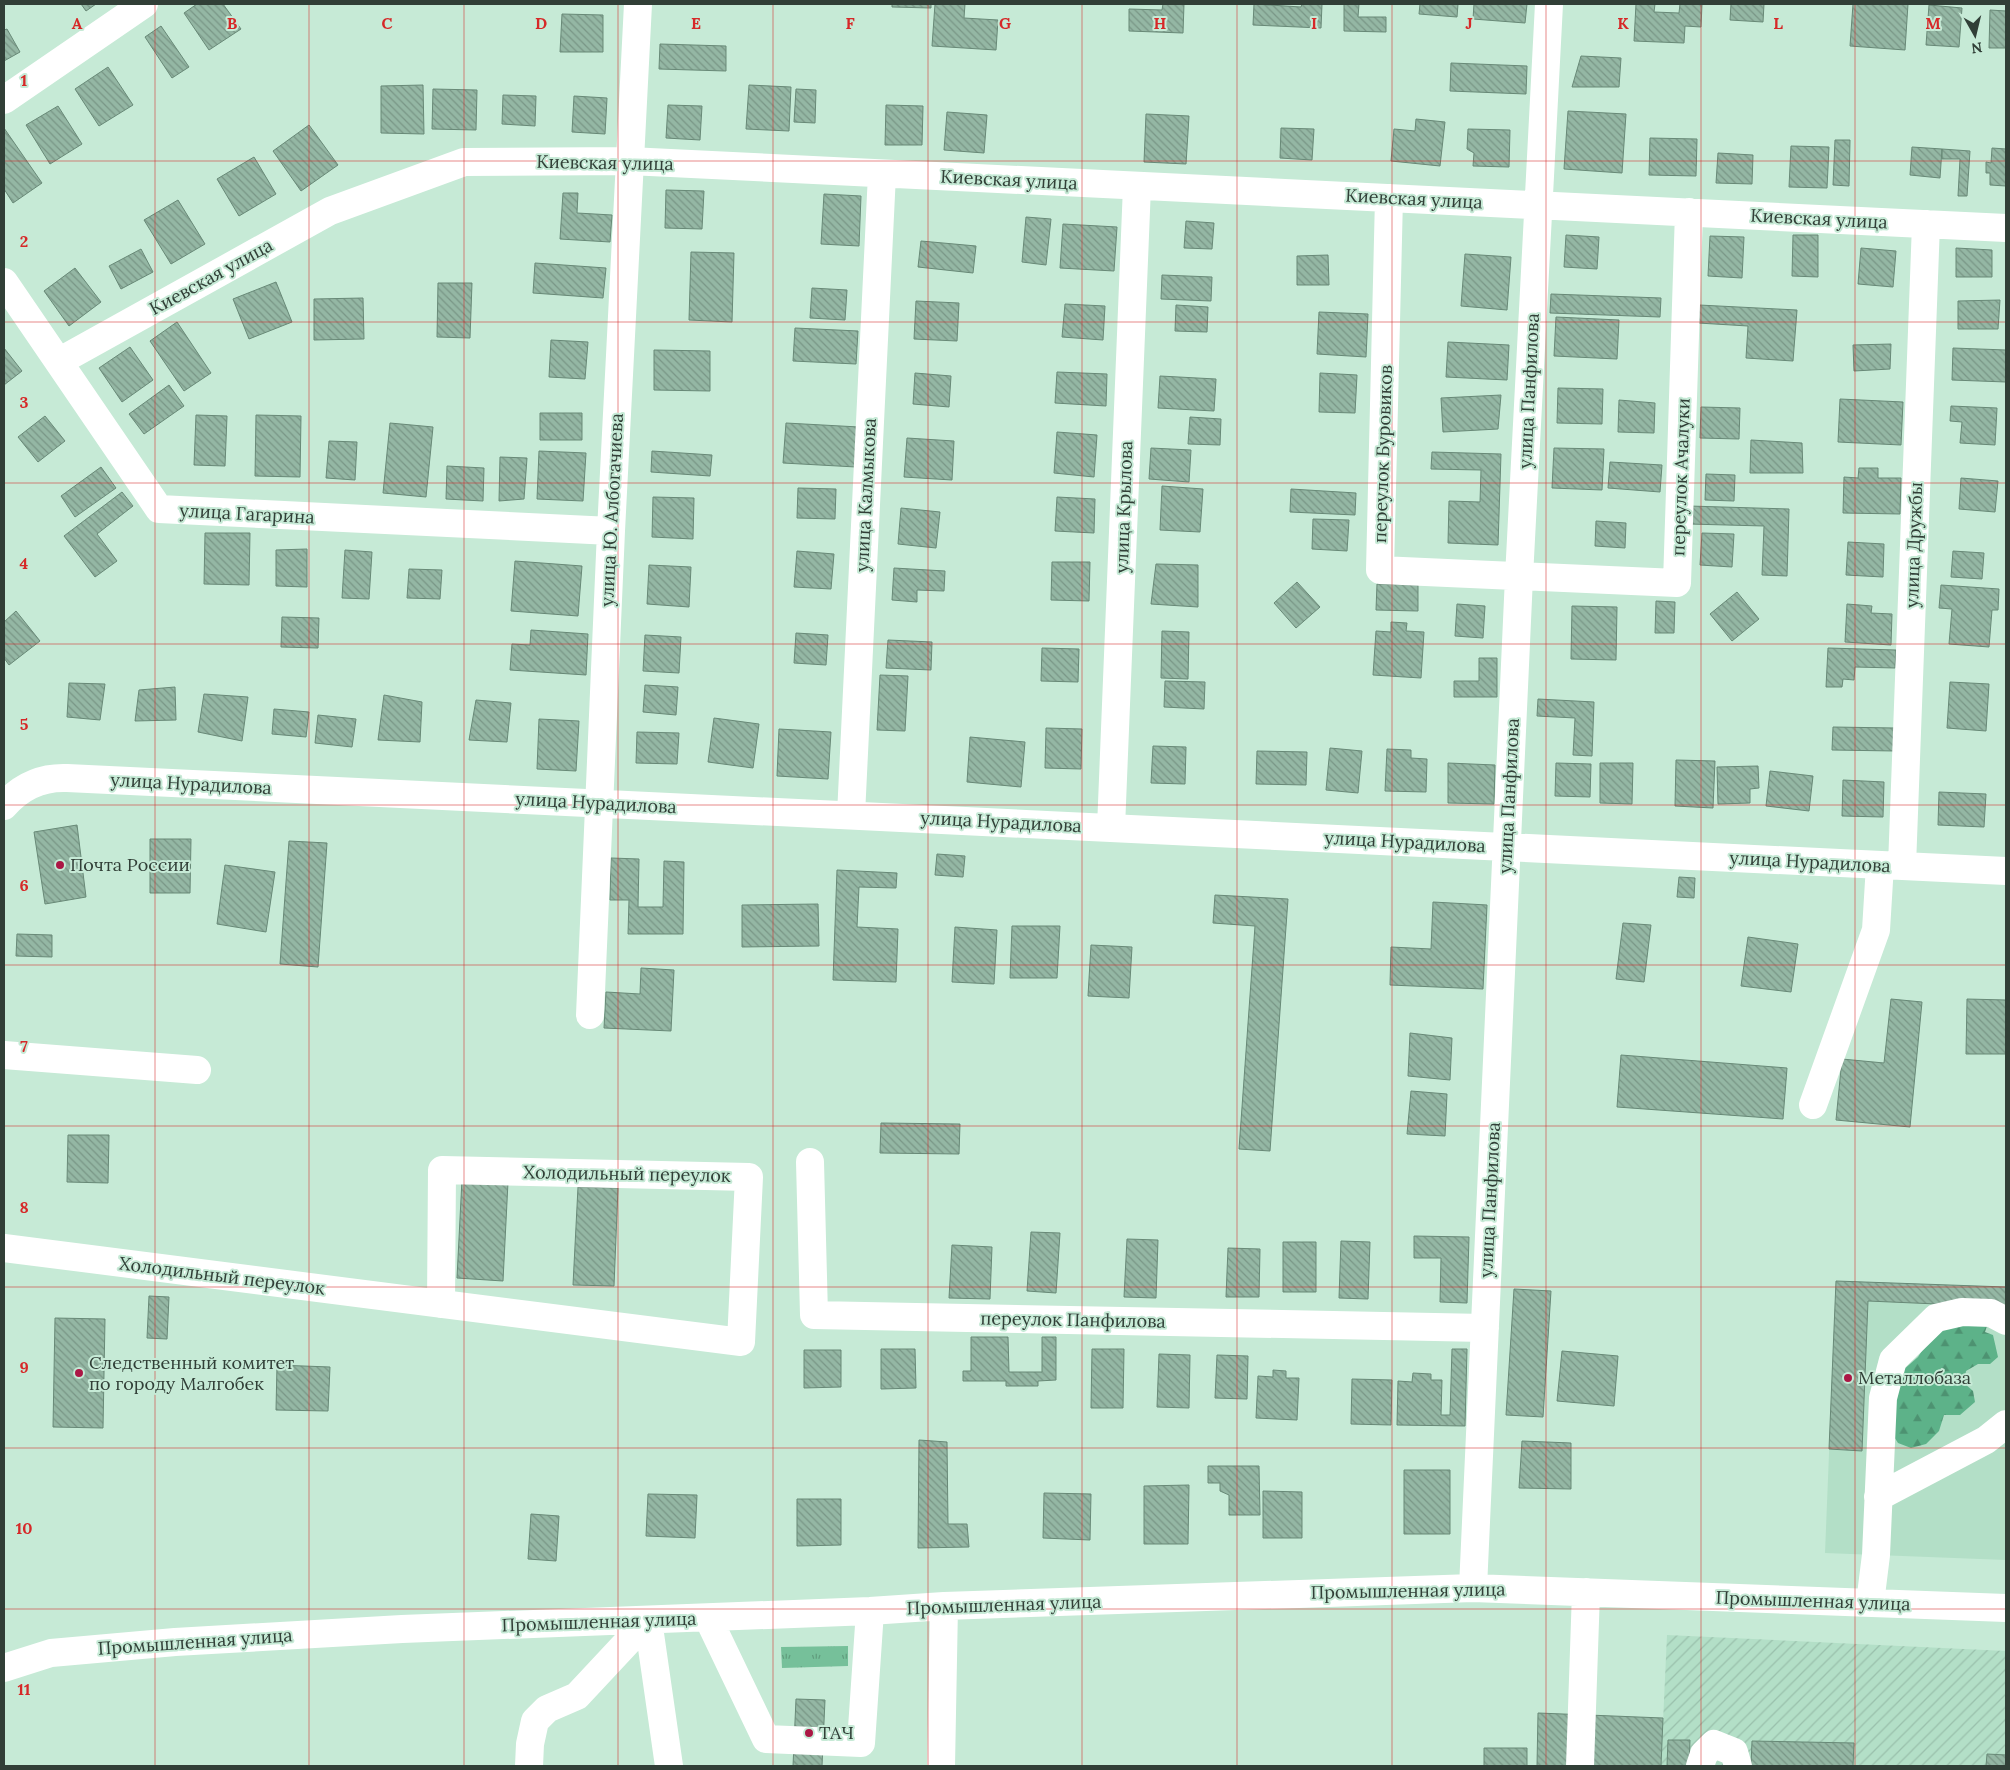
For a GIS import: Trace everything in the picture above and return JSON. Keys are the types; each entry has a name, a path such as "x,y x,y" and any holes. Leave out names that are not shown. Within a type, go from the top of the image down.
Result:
{"street":[{"path":"4,100 144,4"},
{"name":"улица Ю. Албогачиева","path":"590,1016 611,531 638,4"},
{"name":"улица Панфилова","path":"1473,1588 1506,847 1549,4"},
{"name":"Киевская улица","path":"60,361 330,212 464,162 629,161 2006,228"},
{"name":"улица Калмыкова","path":"851,815 882,174"},
{"name":"улица Крылова","path":"1111,828 1137,186"},
{"name":"переулок Буровиков","path":"1389,198 1380,570 1519,577"},
{"name":"переулок Ачалуки","path":"1519,577 1677,583 1690,212"},
{"name":"улица Дружбы","path":"1814,1104 1876,930 1891,866 1926,224"},
{"name":"улица Гагарина","path":"4,282 60,361 159,510 611,531"},
{"path":"4,777 31,784"},
{"name":"улица Нурадилова","path":"4,806 31,784 50,778 67,778 2006,871"},
{"path":"4,1055 197,1070"},
{"name":"переулок Панфилова","path":"810,1162 814,1315 1485,1328"},
{"name":"Холодильный переулок","path":"4,1248 441,1304 741,1342 749,1177 442,1170 441,1304"},
{"path":"1870,1603 1876,1555 1883,1398 1893,1360 1936,1318 1962,1312 1991,1312 2006,1321"},
{"path":"1878,1497 1986,1440 2006,1424"},
{"name":"Промышленная улица","path":"4,1668 51,1653 175,1642 402,1629 708,1618 944,1606 1473,1588 2006,1608"},
{"path":"1580,1766 1586,1592"},
{"path":"941,1766 944,1606"},
{"path":"708,1618 766,1739 861,1742 870,1611"},
{"path":"528,1766 534,1721 547,1708 577,1696 648,1620"},
{"path":"648,1620 669,1766"},
{"path":"1700,1766 1704,1754 1714,1744 1734,1752 1738,1766"}],"shaded area":[{"path":"1836,1281 2006,1287 2006,1560 1825,1553"},
{"path":"1667,1635 2006,1651 2006,1766 1661,1766"}],"green space":[{"path":"1960,1321 1987,1326 1985,1332 1993,1335 1998,1357 1990,1364 1978,1364 1966,1371 1964,1383 1973,1391 1975,1402 1960,1415 1944,1415 1939,1431 1926,1444 1911,1448 1898,1443 1891,1432 1893,1398 1902,1371 1918,1357 1932,1335"},
{"path":"848,1646 848,1666 782,1668 781,1647"}],"building":[{"path":"81,4 96,4 86,11"},
{"path":"197,4 223,4 241,29 209,50 184,13"},
{"path":"892,4 931,4 931,8 892,7"},
{"path":"935,4 965,4 964,18 998,20 996,50 932,46"},
{"path":"1163,4 1184,4 1183,33 1129,31 1129,9 1162,10"},
{"path":"1254,4 1301,7 1302,4 1322,4 1321,28 1253,25"},
{"path":"1344,4 1359,4 1358,17 1386,17 1386,32 1344,31"},
{"path":"1420,4 1458,4 1457,17 1419,14"},
{"path":"1474,4 1527,4 1525,23 1473,19"},
{"path":"1636,4 1655,4 1654,12 1679,13 1680,4 1702,4 1701,27 1685,26 1684,43 1634,41"},
{"path":"1731,4 1764,4 1763,22 1730,20"},
{"path":"1853,4 1908,4 1905,50 1850,46"},
{"path":"1929,5 1962,8 1959,47 1926,45"},
{"path":"1990,10 2006,11 2006,48 1989,48"},
{"path":"562,14 603,15 603,52 560,52"},
{"path":"161,26 189,67 172,78 145,37"},
{"path":"7,29 20,52 4,61 4,30"},
{"path":"660,44 726,46 726,71 659,69"},
{"path":"1581,56 1621,58 1619,87 1572,87"},
{"path":"1451,63 1527,66 1526,94 1450,91"},
{"path":"108,67 133,105 99,126 75,89"},
{"path":"423,85 424,134 381,133 381,86"},
{"path":"749,85 791,87 789,131 746,129"},
{"path":"433,89 477,90 476,130 432,129"},
{"path":"796,89 816,90 815,123 794,122"},
{"path":"503,95 536,96 535,126 502,124"},
{"path":"574,96 607,98 605,134 572,132"},
{"path":"668,105 702,106 700,140 666,138"},
{"path":"886,105 923,106 922,145 885,145"},
{"path":"58,106 82,144 50,164 26,125"},
{"path":"1568,111 1626,114 1622,173 1564,169"},
{"path":"947,112 987,115 984,153 944,150"},
{"path":"1146,114 1189,116 1186,164 1144,162"},
{"path":"1416,119 1445,122 1440,166 1391,161 1394,129 1415,131"},
{"path":"309,125 338,165 301,191 273,151"},
{"path":"4,128 42,183 13,203 4,189"},
{"path":"1281,128 1314,129 1312,160 1280,158"},
{"path":"1468,129 1510,130 1509,167 1473,166 1474,153 1467,149"},
{"path":"1650,138 1697,139 1696,176 1649,175"},
{"path":"1835,140 1850,140 1849,186 1833,185"},
{"path":"1791,146 1829,147 1827,188 1789,187"},
{"path":"1912,147 1942,149 1940,178 1910,175"},
{"path":"1992,148 2006,149 2006,186 1990,185 1990,173 1986,173 1986,162 1991,163"},
{"path":"1942,149 1970,151 1967,196 1958,196 1960,159 1942,159"},
{"path":"1718,153 1753,155 1752,184 1716,183"},
{"path":"254,157 276,194 239,216 217,179"},
{"path":"666,190 704,191 702,229 665,228"},
{"path":"563,193 578,193 577,213 612,215 610,242 560,239"},
{"path":"824,194 861,196 859,246 821,244"},
{"path":"178,200 205,244 171,264 144,220"},
{"path":"1026,217 1051,219 1046,265 1022,262"},
{"path":"1186,221 1214,223 1212,249 1184,248"},
{"path":"1063,224 1117,227 1114,271 1060,268"},
{"path":"1566,235 1599,237 1597,269 1564,267"},
{"path":"1793,235 1818,235 1818,277 1792,276"},
{"path":"1710,236 1744,237 1742,278 1708,276"},
{"path":"921,241 976,246 973,273 918,267"},
{"path":"1861,248 1896,251 1893,287 1858,284"},
{"path":"1956,248 1992,250 1992,277 1956,277"},
{"path":"141,249 153,272 121,289 109,266"},
{"path":"691,252 734,253 732,322 689,320"},
{"path":"1465,254 1511,257 1507,310 1461,306"},
{"path":"1328,255 1329,285 1297,285 1297,256"},
{"path":"535,263 606,268 603,298 533,293"},
{"path":"75,268 101,302 69,326 44,291"},
{"path":"1162,275 1212,277 1211,301 1161,299"},
{"path":"276,282 292,322 249,339 233,299"},
{"path":"438,283 472,283 470,338 437,337"},
{"path":"812,288 847,290 845,320 810,318"},
{"path":"1551,294 1661,298 1660,317 1550,313"},
{"path":"363,298 364,339 314,340 314,299"},
{"path":"2000,300 1998,329 1958,329 1958,301"},
{"path":"916,301 959,303 957,341 914,339"},
{"path":"1065,304 1105,306 1103,340 1062,337"},
{"path":"1176,305 1208,307 1207,332 1175,331"},
{"path":"1699,305 1797,310 1793,361 1746,358 1748,326 1698,323"},
{"path":"1319,312 1368,314 1366,357 1317,354"},
{"path":"1556,317 1619,320 1617,359 1554,356"},
{"path":"177,322 211,373 184,391 150,341"},
{"path":"795,328 858,331 856,364 793,361"},
{"path":"551,340 588,342 585,379 549,377"},
{"path":"1448,342 1509,345 1507,380 1446,377"},
{"path":"1891,344 1890,369 1854,371 1853,345"},
{"path":"130,347 153,380 122,402 99,368"},
{"path":"4,348 22,371 4,385"},
{"path":"1953,348 2006,350 2006,382 1952,380"},
{"path":"654,350 710,351 710,391 654,390"},
{"path":"1057,372 1107,374 1106,406 1055,403"},
{"path":"915,373 951,376 949,407 913,404"},
{"path":"1320,373 1357,375 1355,413 1319,412"},
{"path":"1160,376 1216,379 1214,411 1158,408"},
{"path":"169,385 184,406 144,434 129,414"},
{"path":"1558,388 1603,389 1602,424 1557,423"},
{"path":"1501,395 1498,429 1443,432 1441,398"},
{"path":"1840,399 1903,402 1901,445 1838,442"},
{"path":"1619,400 1655,403 1654,433 1618,432"},
{"path":"1951,406 1997,408 1995,445 1960,443 1962,422 1950,421"},
{"path":"1701,407 1740,408 1739,439 1700,438"},
{"path":"540,413 582,413 582,440 540,440"},
{"path":"196,415 227,416 225,466 194,465"},
{"path":"256,415 301,416 300,477 255,476"},
{"path":"45,416 65,441 38,462 18,437"},
{"path":"1190,417 1221,419 1220,445 1188,444"},
{"path":"390,423 433,427 426,497 383,493"},
{"path":"786,423 859,427 856,467 783,463"},
{"path":"1057,432 1097,435 1094,477 1054,473"},
{"path":"907,438 954,441 952,480 904,477"},
{"path":"1751,440 1802,443 1803,473 1750,473"},
{"path":"329,441 357,442 355,480 326,478"},
{"path":"1151,448 1191,450 1189,482 1149,479"},
{"path":"1554,448 1604,449 1602,490 1552,488"},
{"path":"539,451 586,453 583,501 537,499"},
{"path":"652,451 712,455 710,476 651,472"},
{"path":"1432,452 1501,454 1498,545 1448,543 1449,501 1480,502 1481,470 1431,469"},
{"path":"500,457 527,458 524,499 499,501"},
{"path":"1610,462 1662,465 1660,492 1608,488"},
{"path":"447,466 484,468 483,501 446,499"},
{"path":"101,467 116,488 75,517 61,496"},
{"path":"1859,468 1878,468 1878,478 1901,478 1900,514 1843,513 1844,477 1858,478"},
{"path":"1706,474 1735,475 1734,501 1705,500"},
{"path":"1961,478 1998,481 1995,512 1959,509"},
{"path":"1162,486 1203,489 1200,532 1160,530"},
{"path":"798,488 836,489 835,519 797,518"},
{"path":"1291,489 1356,493 1355,515 1290,512"},
{"path":"122,492 133,506 97,534 117,561 95,577 64,536"},
{"path":"653,497 694,498 693,539 652,537"},
{"path":"1057,497 1095,499 1094,533 1055,531"},
{"path":"1689,506 1789,509 1787,576 1762,575 1764,526 1689,524"},
{"path":"901,508 940,512 936,548 898,544"},
{"path":"1313,519 1349,520 1347,551 1312,549"},
{"path":"1596,521 1626,523 1625,548 1595,546"},
{"path":"205,533 250,533 249,585 204,584"},
{"path":"1702,533 1734,534 1732,567 1700,565"},
{"path":"1848,542 1884,544 1883,577 1846,575"},
{"path":"307,549 307,587 276,586 276,550"},
{"path":"345,550 372,552 369,599 342,598"},
{"path":"797,551 834,554 831,589 794,587"},
{"path":"1953,551 1984,553 1982,579 1951,577"},
{"path":"515,561 582,566 578,616 511,611"},
{"path":"1052,562 1090,562 1089,601 1051,600"},
{"path":"1156,564 1198,565 1198,607 1151,604"},
{"path":"649,565 691,567 689,607 647,604"},
{"path":"894,568 945,571 944,591 917,590 917,602 892,600"},
{"path":"409,569 442,570 440,599 407,598"},
{"path":"1297,582 1320,607 1296,628 1274,603"},
{"path":"1377,584 1418,585 1418,611 1376,610"},
{"path":"1941,585 1999,589 1998,610 1992,610 1989,647 1949,644 1952,609 1939,608"},
{"path":"1737,592 1759,619 1732,641 1710,614"},
{"path":"1656,601 1675,602 1674,633 1655,633"},
{"path":"1457,604 1485,606 1483,638 1455,636"},
{"path":"1847,604 1872,606 1871,613 1892,614 1891,645 1845,642"},
{"path":"1572,606 1617,607 1616,660 1571,659"},
{"path":"16,611 40,641 9,665 4,658 4,622"},
{"path":"282,617 319,618 318,648 281,647"},
{"path":"1391,622 1407,623 1406,631 1424,632 1421,678 1373,675 1376,631 1391,632"},
{"path":"531,630 588,634 586,675 510,670 512,644 530,645"},
{"path":"1162,631 1189,632 1188,679 1161,678"},
{"path":"796,633 828,635 826,665 794,663"},
{"path":"645,635 681,637 679,673 643,671"},
{"path":"888,640 932,642 931,670 886,668"},
{"path":"1042,648 1079,649 1078,682 1041,681"},
{"path":"1828,648 1896,650 1895,668 1855,667 1854,680 1843,679 1842,687 1826,687"},
{"path":"1479,658 1497,658 1497,697 1454,697 1454,681 1479,681"},
{"path":"880,675 908,676 905,731 877,730"},
{"path":"1165,681 1205,682 1204,709 1164,707"},
{"path":"1950,682 1989,684 1986,731 1947,728"},
{"path":"69,683 105,684 100,720 67,717"},
{"path":"645,685 678,687 676,715 643,712"},
{"path":"175,687 176,720 135,721 139,690"},
{"path":"204,694 248,697 242,741 198,732"},
{"path":"384,695 422,702 420,742 378,740"},
{"path":"1538,699 1594,702 1592,756 1573,755 1575,718 1537,716"},
{"path":"476,700 511,703 507,742 469,740"},
{"path":"274,709 309,712 306,737 272,734"},
{"path":"318,715 356,719 352,747 315,743"},
{"path":"714,718 759,724 753,768 708,762"},
{"path":"539,719 579,721 576,771 537,769"},
{"path":"1833,727 1895,728 1895,751 1832,750"},
{"path":"1046,728 1082,729 1081,769 1045,768"},
{"path":"779,729 831,732 828,779 777,776"},
{"path":"637,732 679,733 677,764 636,763"},
{"path":"970,737 1025,742 1021,787 967,782"},
{"path":"1153,746 1186,747 1185,784 1151,783"},
{"path":"1330,748 1362,751 1358,793 1326,790"},
{"path":"1387,749 1411,750 1411,758 1427,759 1426,792 1385,791"},
{"path":"1257,751 1307,752 1306,785 1256,784"},
{"path":"1676,760 1715,761 1713,808 1675,806"},
{"path":"1448,763 1495,765 1494,804 1448,803"},
{"path":"1556,763 1591,764 1590,797 1555,796"},
{"path":"1600,763 1633,763 1632,804 1600,803"},
{"path":"1758,766 1759,788 1750,789 1750,803 1718,804 1717,767"},
{"path":"1770,771 1813,776 1809,811 1766,806"},
{"path":"1843,780 1884,782 1883,817 1842,816"},
{"path":"1939,792 1986,794 1984,827 1938,825"},
{"name":"Почта России","path":"77,825 86,897 45,904 34,832"},
{"path":"150,839 191,839 190,893 150,893"},
{"path":"289,841 327,843 318,967 280,964"},
{"path":"937,854 965,856 963,877 935,875"},
{"path":"611,858 639,859 638,907 663,907 664,861 684,862 683,934 628,934 629,900 610,900"},
{"path":"225,865 275,872 266,932 217,924"},
{"path":"837,870 897,873 896,888 859,887 857,927 898,929 896,982 833,980"},
{"path":"1679,877 1695,878 1694,898 1677,897"},
{"path":"1215,895 1288,899 1270,1151 1239,1149 1255,926 1213,923"},
{"path":"1433,902 1487,905 1483,989 1390,985 1391,947 1431,949"},
{"path":"818,904 819,946 742,947 742,905"},
{"path":"1623,923 1651,925 1644,982 1616,979"},
{"path":"1012,926 1060,926 1057,978 1010,978"},
{"path":"955,927 997,930 994,984 952,982"},
{"path":"17,934 52,935 52,957 16,956"},
{"path":"1748,937 1798,944 1791,992 1741,986"},
{"path":"1091,945 1132,947 1129,998 1088,996"},
{"path":"641,968 674,970 671,1031 604,1028 606,992 640,994"},
{"path":"1891,999 1922,1002 1910,1127 1836,1120 1842,1059 1884,1063"},
{"path":"1967,999 2006,1000 2006,1054 1966,1054"},
{"path":"1410,1033 1452,1038 1450,1080 1408,1076"},
{"path":"1621,1055 1787,1068 1783,1119 1617,1107"},
{"path":"1411,1091 1447,1094 1445,1136 1407,1134"},
{"path":"881,1123 960,1124 959,1154 880,1153"},
{"path":"68,1135 109,1135 108,1183 67,1182"},
{"path":"462,1179 508,1182 503,1281 457,1278"},
{"path":"578,1187 618,1188 614,1286 573,1285"},
{"path":"1031,1232 1060,1233 1056,1293 1027,1291"},
{"path":"1414,1236 1469,1237 1467,1303 1440,1302 1441,1258 1414,1258"},
{"path":"1127,1239 1158,1240 1156,1298 1124,1297"},
{"path":"1341,1241 1370,1242 1368,1299 1339,1298"},
{"path":"1283,1242 1316,1242 1316,1292 1283,1292"},
{"path":"952,1245 992,1247 990,1299 949,1298"},
{"path":"1228,1248 1260,1249 1259,1297 1226,1297"},
{"name":"Металлобаза","path":"1836,1281 2006,1287 2006,1307 1868,1301 1862,1451 1829,1449"},
{"path":"1514,1289 1551,1291 1543,1417 1506,1415"},
{"path":"149,1296 169,1297 167,1339 147,1338"},
{"name":"Следственный комитет по городу Малгобек","path":"55,1318 105,1319 103,1428 53,1427"},
{"path":"971,1337 1008,1337 1009,1372 1042,1372 1042,1337 1056,1337 1056,1380 1038,1381 1038,1386 1006,1386 1006,1381 963,1381 963,1371 971,1371"},
{"path":"881,1349 915,1349 916,1388 881,1389"},
{"path":"1092,1349 1124,1349 1123,1408 1091,1408"},
{"path":"1452,1349 1467,1349 1465,1426 1397,1425 1398,1381 1412,1382 1413,1373 1431,1374 1431,1380 1442,1380 1441,1415 1450,1415"},
{"path":"804,1350 841,1350 841,1387 804,1388"},
{"path":"1562,1351 1618,1356 1614,1406 1557,1401"},
{"path":"1159,1354 1190,1355 1189,1408 1157,1407"},
{"path":"1217,1355 1248,1356 1247,1399 1215,1398"},
{"path":"277,1365 330,1367 328,1411 276,1410"},
{"path":"1273,1370 1286,1371 1286,1378 1299,1378 1297,1420 1256,1418 1258,1376 1273,1377"},
{"path":"1352,1379 1392,1380 1391,1425 1351,1424"},
{"path":"919,1440 947,1442 948,1524 967,1524 969,1547 918,1548"},
{"path":"1522,1441 1571,1443 1571,1489 1519,1488"},
{"path":"1208,1466 1259,1466 1260,1515 1229,1515 1229,1495 1220,1491 1220,1483 1208,1483"},
{"path":"1404,1470 1450,1470 1450,1534 1404,1534"},
{"path":"1189,1485 1188,1544 1144,1544 1144,1486"},
{"path":"1263,1491 1302,1492 1302,1538 1263,1538"},
{"path":"1044,1493 1091,1494 1090,1540 1043,1538"},
{"path":"648,1494 697,1495 695,1538 646,1536"},
{"path":"797,1499 841,1499 841,1545 797,1546"},
{"path":"531,1514 559,1516 556,1561 528,1559"},
{"name":"ТАЧ","path":"796,1699 825,1700 822,1766 793,1766"},
{"path":"1538,1713 1663,1718 1661,1766 1537,1766"},
{"path":"1668,1740 1690,1740 1689,1766 1667,1766"},
{"path":"1752,1741 1854,1743 1853,1766 1751,1766"},
{"path":"1484,1748 1527,1748 1527,1766 1484,1766"},
{"path":"1987,1754 2006,1755 2006,1766 1986,1766"}],"place":[{"name":"Почта России","path":"60,865"},
{"name":"Следственный комитет по городу Малгобек","path":"79,1373"},
{"name":"Металлобаза","path":"1848,1378"},
{"name":"ТАЧ","path":"809,1733"}]}
